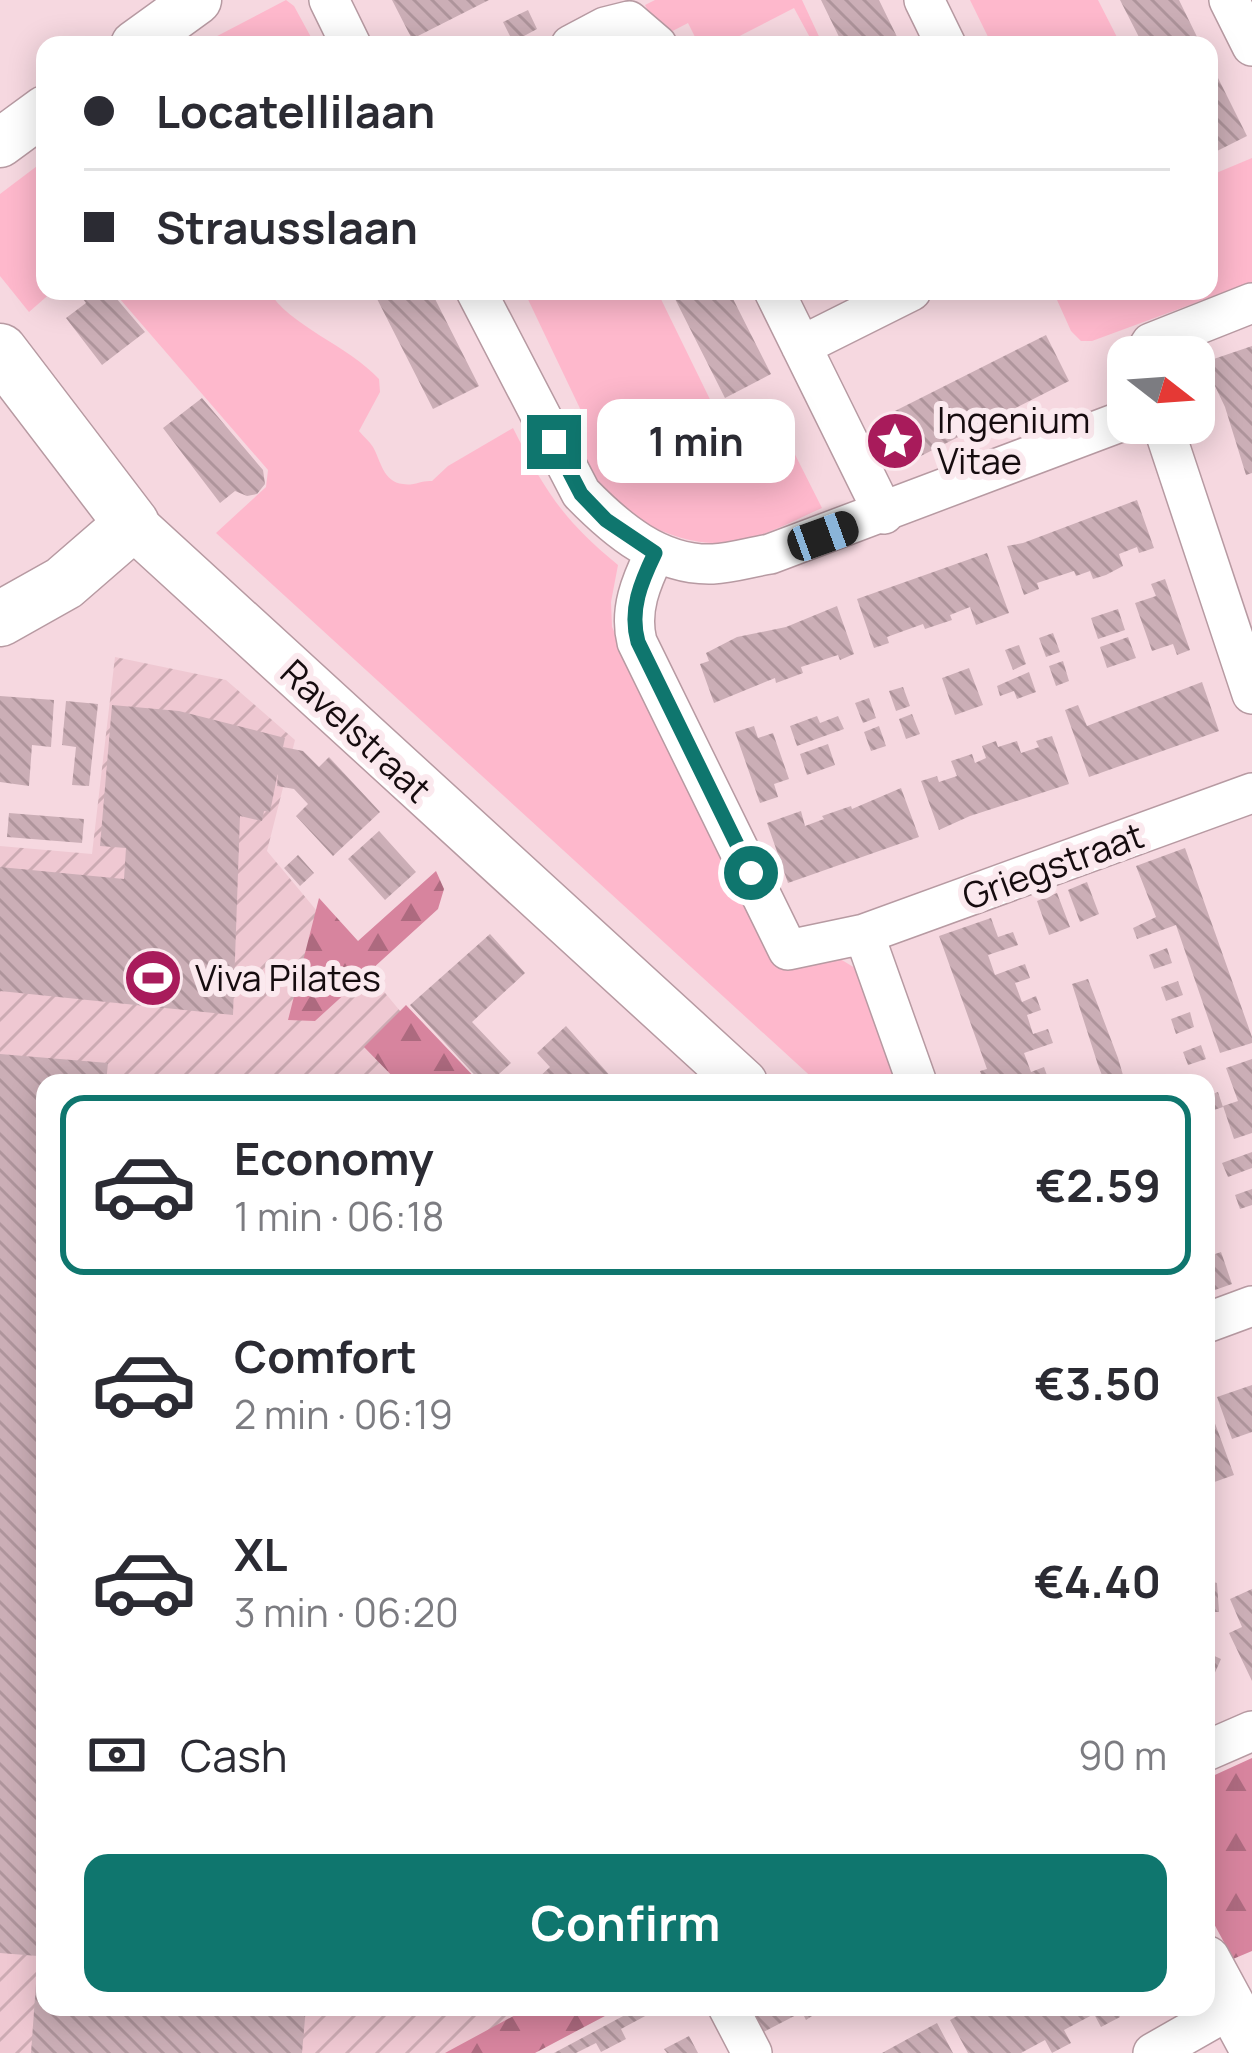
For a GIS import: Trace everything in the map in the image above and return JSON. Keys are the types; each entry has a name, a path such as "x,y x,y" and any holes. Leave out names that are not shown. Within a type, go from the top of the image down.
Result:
{"main road":[{"name":"Ravelstraat","path":"0,351 132,524"},
{"path":"0,619 64,583 132,524"}],"street":[{"path":"147,36 197,0"},
{"path":"329,0 347,36"},
{"path":"924,0 942,36"},
{"path":"1229,0 1252,46"},
{"path":"588,36 629,21 646,36"},
{"path":"0,143 36,117"},
{"path":"481,300 581,494 606,520 655,553 709,564 770,554 1107,427"},
{"path":"778,300 884,514"},
{"path":"801,346 893,300"},
{"path":"1169,336 1252,303"},
{"path":"1169,444 1252,694"},
{"name":"Ravelstraat","path":"132,524 733,1074"},
{"name":"Griegstraat","path":"655,553 632,622 638,642 788,950 864,934 1248,806"},
{"path":"864,934 914,1074"},
{"path":"1215,1320 1252,1306"},
{"path":"1215,1747 1252,1731"},
{"path":"1153,2053 1242,2027 1215,1977"},
{"path":"733,2016 752,2053"}],"shaded area":[{"path":"286,0 310,36 217,36"},
{"path":"655,0 802,0 819,36 809,36 794,8 740,36 694,36 688,23 660,36 645,5"},
{"path":"970,0 1098,0 1116,36 988,36"},
{"path":"1252,158 1252,282 1218,295 1218,172"},
{"path":"36,167 36,300 43,300 29,312 0,276 0,194"},
{"path":"121,300 276,300 379,379 380,392 359,431 396,482 432,481 448,466 513,428 557,503 618,565 612,627 772,962 795,968 832,954 855,968 894,1074 808,1074 216,533 266,487 268,470"},
{"path":"528,300 661,300 722,424 769,403 822,508 738,541 708,543 673,535 624,510 598,487 568,428 585,419"},
{"path":"1057,300 1203,300 1092,341 1081,341"},
{"path":"115,657 226,680 295,740 267,851 453,1074 36,1074 36,2016 570,2016 499,2053 0,2053 0,846 92,854"}],"green space":[{"path":"436,871 444,889 438,909 315,1021 288,1020 319,898 358,941"},
{"path":"406,1005 471,1074 390,1074 364,1047"},
{"path":"1252,1758 1252,1951 1233,1959 1215,1926 1215,1775"},
{"path":"513,2016 605,2016 535,2053 445,2053"}],"building":[{"path":"392,0 489,0 418,36 410,36"},
{"path":"821,0 879,0 897,36 839,36"},
{"path":"1120,0 1179,0 1197,36 1138,36"},
{"path":"528,10 537,29 510,36 503,22"},
{"path":"1218,78 1247,136 1218,150"},
{"path":"84,300 118,300 145,332 102,365 66,318 86,303"},
{"path":"378,300 436,300 479,386 433,409"},
{"path":"676,300 734,300 771,374 725,398"},
{"path":"1046,335 1069,381 911,461 887,415"},
{"path":"1252,346 1252,473 1246,475 1215,386 1215,359"},
{"path":"202,398 263,470 265,484 257,494 235,491 220,503 163,428"},
{"path":"1137,500 1154,548 1139,553 1137,547 1119,554 1123,566 1106,575 1093,579 1090,571 1076,576 1074,571 1037,583 1039,589 1024,595 1007,546"},
{"path":"987,553 1009,613 976,625 970,607 950,615 952,620 887,637 889,643 874,648 857,599"},
{"path":"1165,579 1190,650 1177,655 1173,644 1152,651 1135,603 1156,596 1151,584"},
{"path":"837,606 854,654 801,667 803,673 776,683 775,678 714,703 700,664 709,661 706,653 737,637 786,627"},
{"path":"1118,609 1125,630 1098,639 1091,618"},
{"path":"1053,633 1060,652 1046,657 1039,638"},
{"path":"1128,637 1136,658 1107,668 1100,647"},
{"path":"1019,645 1026,664 1013,670 1005,650"},
{"path":"1063,661 1069,681 1056,686 1049,666"},
{"path":"969,668 983,705 955,715 942,678"},
{"path":"1029,672 1036,692 1017,699 1014,691 1000,696 997,686"},
{"path":"1202,682 1219,731 1089,777 1065,710 1078,705 1087,726"},
{"path":"903,687 910,706 896,711 889,691"},
{"path":"0,696 54,700 51,747 32,745 29,786 0,782"},
{"path":"869,698 876,718 863,723 855,703"},
{"path":"66,701 98,704 89,786 72,785 76,747 62,745"},
{"path":"112,705 179,711 285,738 283,747 303,751 319,767 329,757 380,812 333,856 296,816 308,804 294,789 277,786 278,772 270,812 264,811 262,821 240,816 233,1015 0,991 0,867 124,879 126,848 100,846"},
{"path":"912,714 920,734 906,739 899,719"},
{"path":"817,716 820,723 838,716 844,729 797,746 790,726"},
{"path":"754,726 758,738 773,733 789,779 774,784 778,797 760,803 735,732"},
{"path":"879,726 886,746 871,751 864,732"},
{"path":"1052,736 1069,784 939,830 921,781 957,776 951,761 972,754 975,763 986,758 982,746 996,741 998,747 1017,741 1021,753"},
{"path":"828,744 835,765 807,775 800,754"},
{"path":"901,788 919,837 788,883 767,823 801,811 805,826"},
{"path":"9,813 84,819 82,843 7,837"},
{"path":"379,831 416,872 385,900 348,859"},
{"path":"1185,848 1252,1037 1252,1043 1220,1053 1176,925 1137,939 1133,928 1156,917 1136,866"},
{"path":"298,855 314,873 300,886 284,868"},
{"path":"1087,882 1099,914 1080,922 1068,890"},
{"path":"1057,893 1070,927 1049,935 1037,901"},
{"path":"991,918 998,937 1013,932 1018,945 988,955 995,975 1025,964 1030,978 1015,983 1022,1002 1036,996 1041,1010 1027,1015 1033,1034 1048,1029 1053,1043 1024,1053 1031,1072 1044,1067 1046,1074 981,1074 987,1069 939,936"},
{"path":"490,934 525,973 472,1022 511,1063 499,1074 474,1074 410,1005"},
{"path":"1167,948 1172,963 1154,969 1149,955"},
{"path":"1088,979 1123,1074 1102,1074 1072,984"},
{"path":"1178,981 1183,995 1166,1001 1161,987"},
{"path":"1190,1012 1194,1027 1176,1034 1171,1019"},
{"path":"566,1026 609,1074 542,1074 550,1067 537,1053"},
{"path":"1201,1045 1206,1059 1188,1065 1183,1052"},
{"path":"0,1054 108,1063 107,1074 36,1074 36,1956 0,1953"},
{"path":"1252,1059 1252,1133 1234,1139 1223,1106 1238,1101 1226,1068"},
{"path":"1215,1093 1223,1107 1215,1110"},
{"path":"1252,1152 1252,1168 1228,1177 1222,1163"},
{"path":"1252,1189 1252,1205 1240,1209 1235,1195"},
{"path":"1221,1252 1232,1284 1215,1290 1215,1254"},
{"path":"1252,1385 1252,1432 1232,1439 1217,1397"},
{"path":"1215,1423 1234,1475 1215,1482"},
{"path":"1252,1589 1252,1681 1229,1633 1242,1627 1230,1599"},
{"path":"36,1984 36,2016 305,2016 302,2053 31,2053"},
{"path":"623,2016 645,2016 621,2029 626,2039 601,2052 596,2043 576,2053 554,2053"},
{"path":"741,2016 794,2016 752,2038"},
{"path":"957,2016 1090,2016 1064,2030 1071,2043 1052,2053 1045,2040 1021,2053 968,2053 950,2020"},
{"path":"1095,2016 1120,2016 1120,2017 1101,2027"},
{"path":"937,2023 953,2053 882,2053 913,2036"},
{"path":"689,2036 698,2053 667,2053 664,2049"}],"place":[{"name":"Ingenium Vitae","path":"895,441"},
{"name":"Viva Pilates","path":"153,978"}],"route":[{"path":"554,442 581,494 606,520 655,553 632,622 638,642 751,873"}]}
